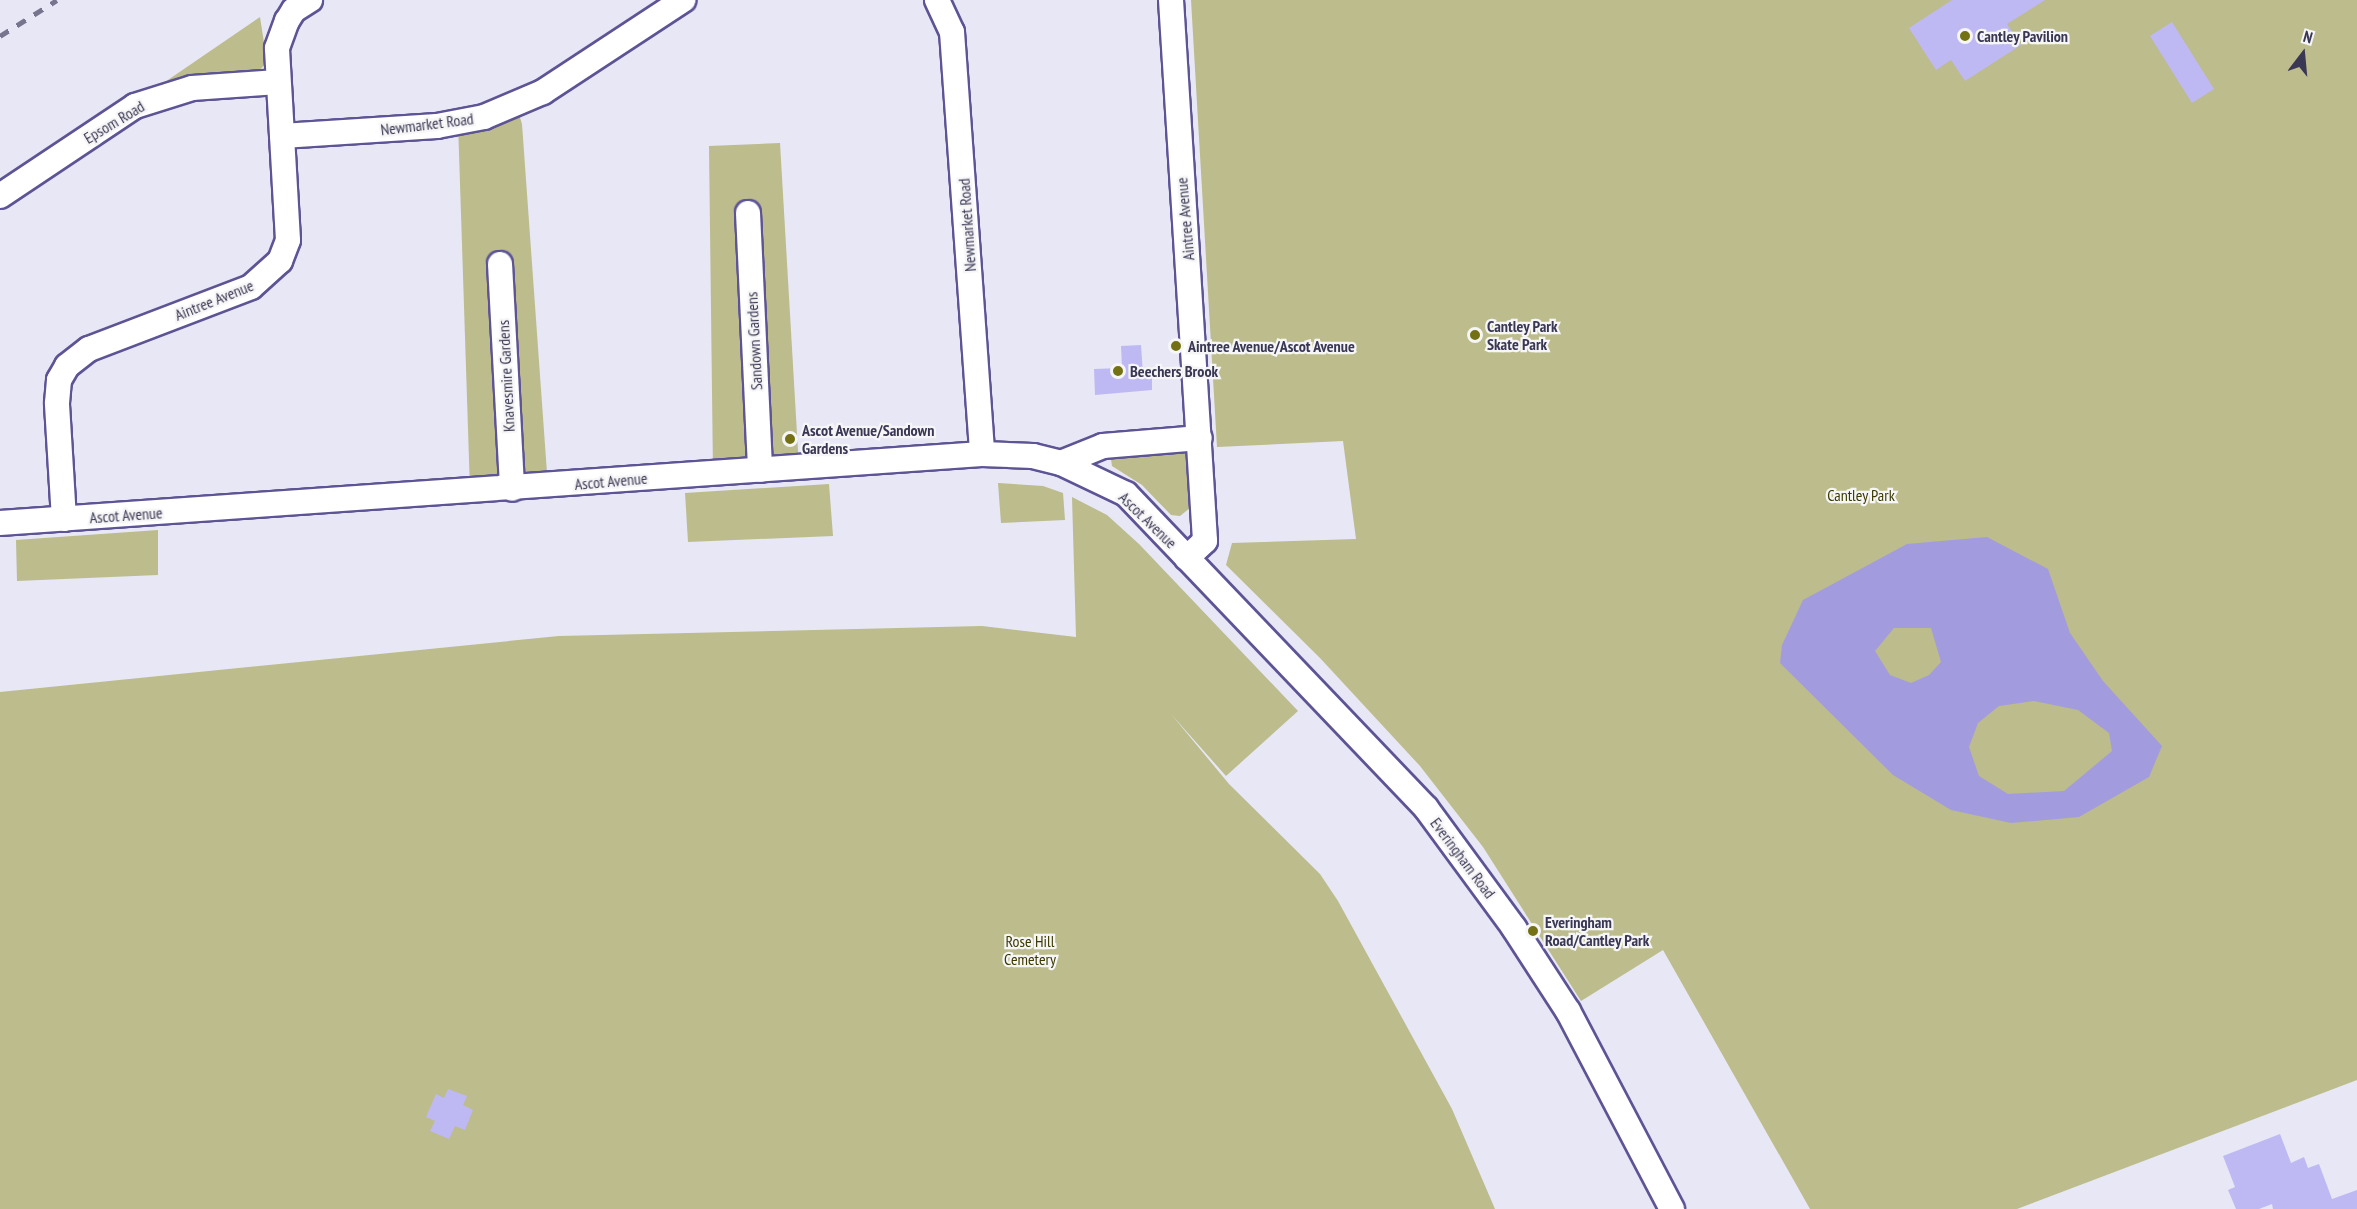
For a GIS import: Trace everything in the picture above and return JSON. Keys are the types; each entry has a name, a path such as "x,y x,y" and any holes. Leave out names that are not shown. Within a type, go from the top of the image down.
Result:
{"street":[{"name":"Aintree Avenue","path":"64,519 57,403 59,380 67,366 89,349 251,287 267,276 280,261 288,240 278,82 280,33 294,10 310,0"},
{"name":"Newmarket Road","path":"282,136 437,126 484,117 543,92 683,0"},
{"name":"Newmarket Road","path":"937,0 952,32 982,454"},
{"name":"Aintree Avenue","path":"1172,0 1205,541 1187,558"},
{"name":"Epsom Road","path":"0,196 135,106 192,88 278,82"},
{"name":"Sandown Gardens","path":"748,213 760,470"},
{"name":"Knavesmire Gardens","path":"500,264 512,489"},
{"path":"1061,463 1103,446 1200,438"},
{"name":"Ascot Avenue","path":"0,523 512,489 982,454 1033,456 1061,463 1126,494 1187,558"},
{"name":"Everingham Road","path":"1187,558 1426,808 1482,883 1568,1011 1672,1209"}],"green space":[{"name":"Cantley Park","path":"1191,0 2357,0 2357,1080 2017,1209 1810,1209 1663,950 1581,1001 1483,847 1420,766 1320,658 1226,565 1232,543 1356,539 1343,441 1217,447"},
{"path":"260,17 267,62 259,71 165,88 162,84"},
{"path":"516,105 522,124 548,487 470,490 458,122"},
{"path":"780,143 799,468 713,472 709,146"},
{"path":"1178,449 1193,460 1195,504 1180,516 1171,515 1142,485 1112,466 1111,459 1120,453"},
{"path":"998,483 1043,486 1063,493 1065,520 1001,523"},
{"path":"829,484 833,536 688,542 685,493"},
{"name":"Rose Hill Cemetery","path":"1072,497 1107,515 1139,544 1298,711 1226,776 1171,714 1229,784 1320,874 1338,901 1452,1109 1495,1209 0,1209 0,692 559,636 982,626 1076,637"},
{"path":"158,530 158,575 17,581 16,540"}],"shaded area":[{"path":"1987,537 2048,569 2070,633 2103,681 2162,746 2149,777 2079,817 2011,823 1951,810 1893,775 1780,663 1782,645 1803,600 1907,544","holes":["1894,628 1931,628 1941,662 1929,675 1911,683 1890,675 1875,651","2034,701 2078,710 2109,733 2112,751 2064,791 2008,794 1979,776 1969,747 1978,723 1999,706"]}],"building":[{"name":"Cantley Pavilion","path":"1952,0 2045,0 2007,24 2021,45 1965,81 1951,60 1936,70 1909,28"},
{"path":"2172,22 2214,89 2192,103 2150,36"},
{"name":"Beechers Brook","path":"1141,345 1143,374 1152,374 1152,390 1095,395 1094,369 1122,368 1121,346"},
{"path":"448,1089 467,1096 463,1105 473,1110 465,1130 455,1126 449,1139 430,1131 435,1121 426,1117 436,1094 444,1098"},
{"path":"2280,1134 2291,1163 2304,1157 2308,1168 2319,1164 2332,1199 2357,1190 2357,1209 2273,1209 2272,1204 2259,1209 2236,1209 2228,1190 2235,1187 2223,1156"}],"railway":[{"path":"0,36 57,0"}],"place":[{"name":"Cantley Pavilion","path":"1965,36"},
{"name":"Cantley Park Skate Park","path":"1475,335"},
{"name":"Aintree Avenue/Ascot Avenue","path":"1176,346"},
{"name":"Beechers Brook","path":"1118,371"},
{"name":"Ascot Avenue/Sandown Gardens","path":"790,439"},
{"name":"Everingham Road/Cantley Park","path":"1533,931"}]}
